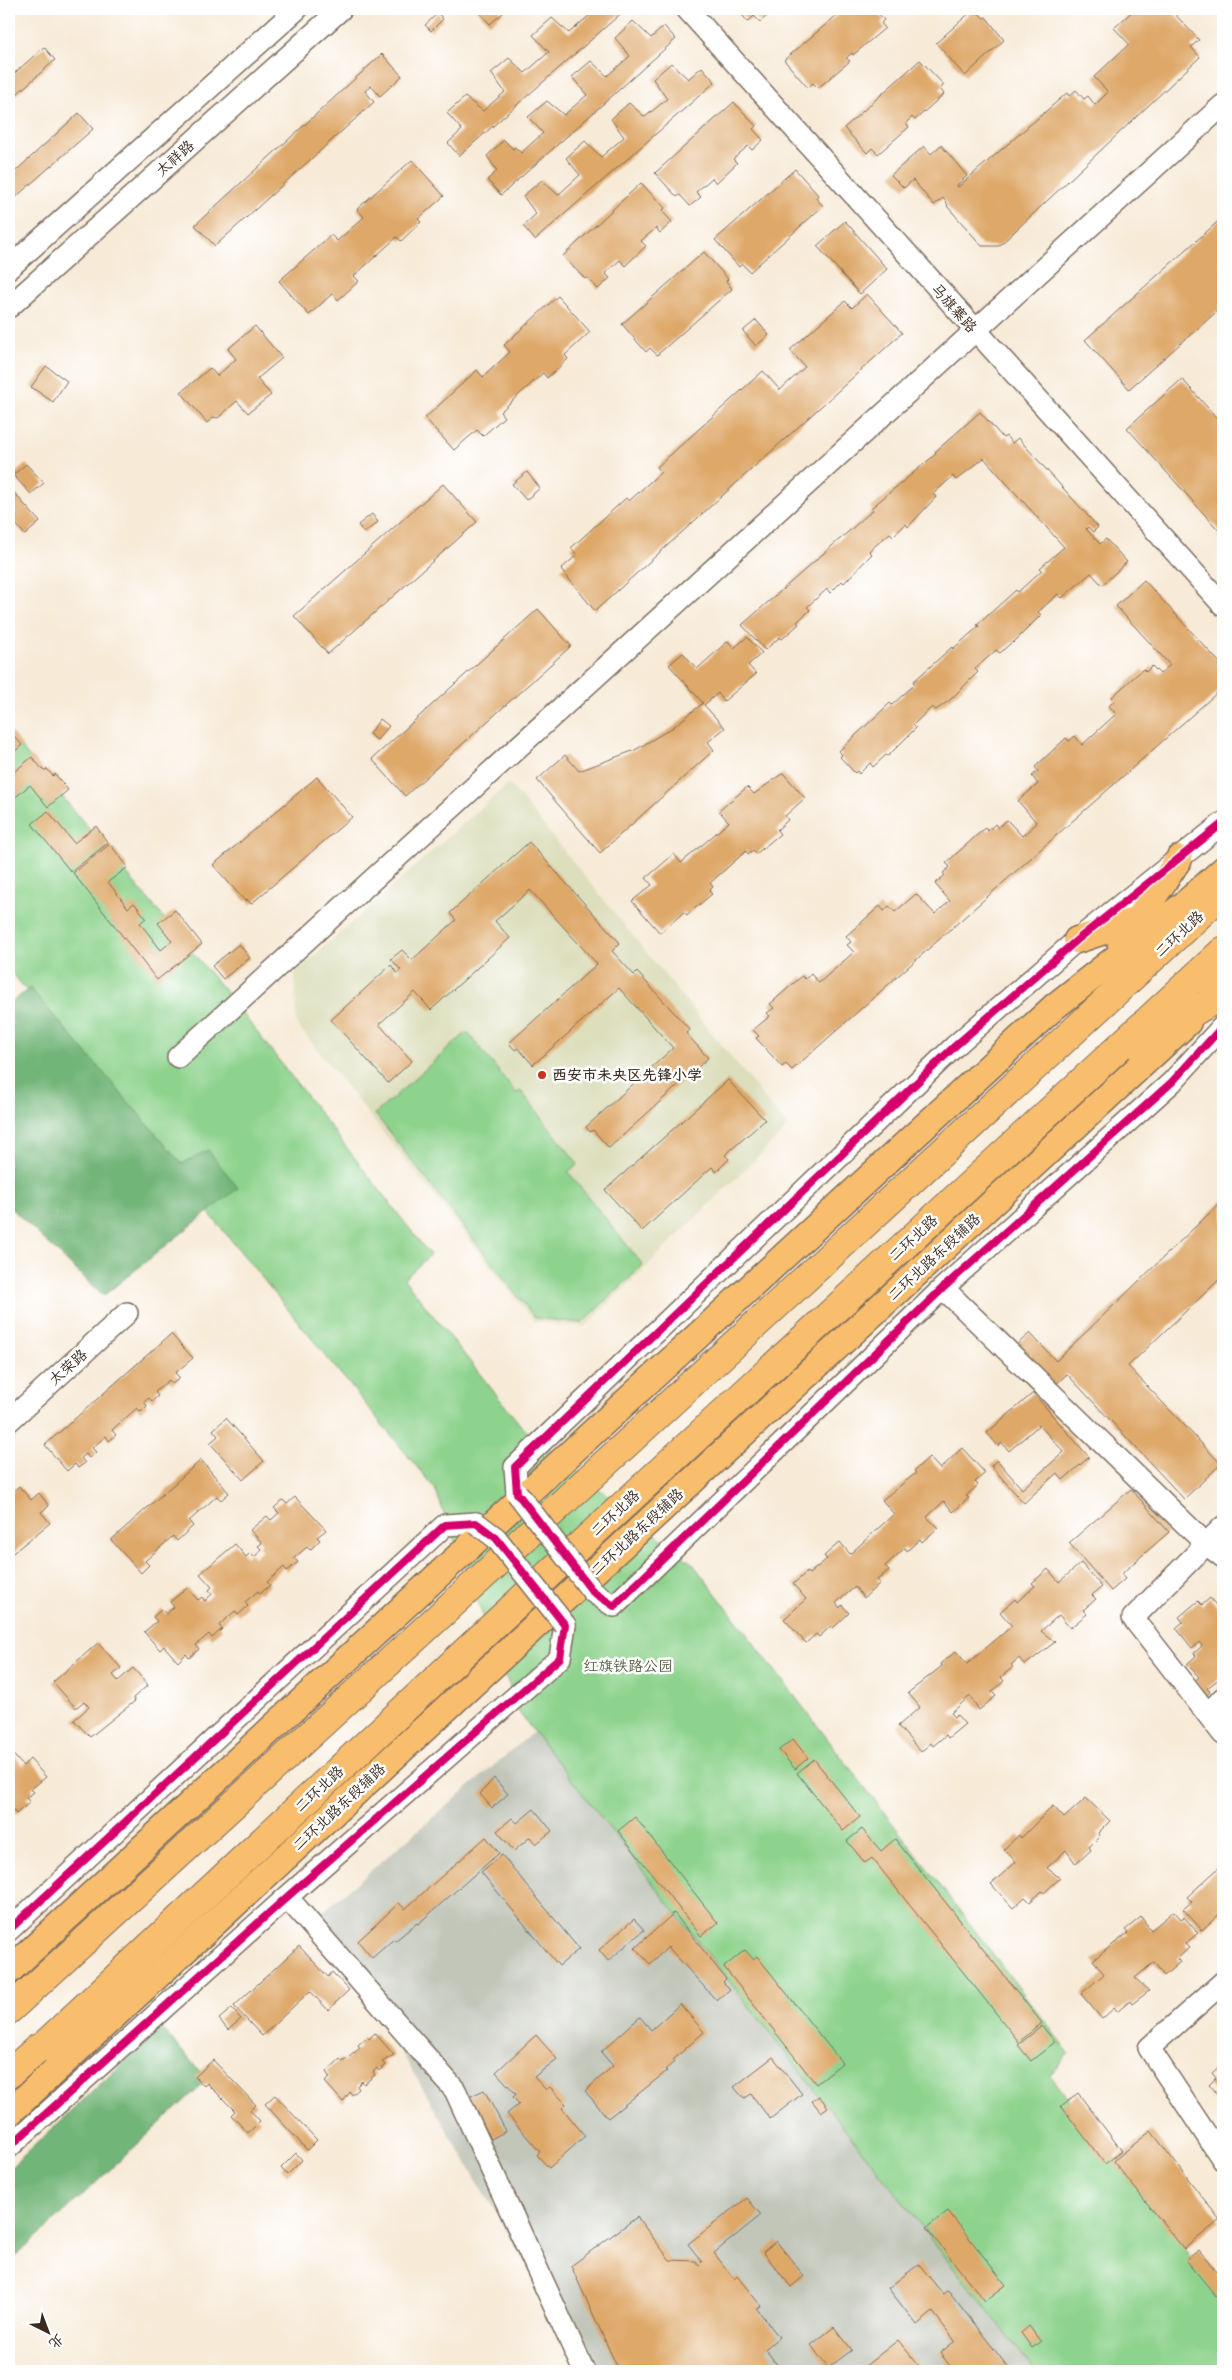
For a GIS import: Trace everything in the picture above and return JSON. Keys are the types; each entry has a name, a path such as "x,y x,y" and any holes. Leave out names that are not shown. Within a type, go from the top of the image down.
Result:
{"highway":[{"path":"1186,904 1223,887"},
{"name":"二环北路","path":"9,2010 494,1566 1223,893"},
{"name":"二环北路","path":"9,2074 38,2048 41,2048 1223,951"},
{"path":"1093,1071 1216,999 1223,980"}],"main road":[{"path":"1109,964 1179,859"},
{"path":"9,1971 1054,1007 1186,904 1223,870"},
{"path":"1077,940 1186,904"},
{"name":"二环北路东段辅路","path":"9,2113 1216,999"}],"street":[{"name":"太祥路","path":"9,268 297,9"},
{"name":"太祥路","path":"9,307 341,9"},
{"name":"马旗寨路","path":"687,9 1223,605"},
{"path":"178,1057 1223,105"},
{"path":"1223,823 1077,940 956,1046 515,1467 517,1493 593,1592 614,1606 942,1288 1172,1082 1223,1026"},
{"path":"942,1288 1205,1543 1223,1556"},
{"name":"太荣路","path":"9,1421 127,1313"},
{"path":"9,1930 445,1526 476,1523 496,1538 565,1625 560,1658 287,1897 9,2147"},
{"path":"1223,1527 1205,1543 1133,1618 1223,1734"},
{"path":"1208,1714 1223,1698"},
{"path":"287,1897 455,2090 584,2371"},
{"path":"1223,1982 1149,2048 1223,2160"}],"shaded area":[{"name":"西安市未央区先锋小学","path":"509,783 788,1127 585,1327 534,1322 296,1023 295,973"},
{"path":"586,1687 1131,2371 589,2371 320,1914"}],"green space":[{"name":"红旗铁路公园","path":"9,733 225,991 430,1255 404,1279 522,1427 693,1564 1069,2053 1050,2075 1223,2298 1223,2371 1035,2371 520,1714 435,1489 9,969"},
{"path":"30,988 182,1164 208,1150 238,1188 103,1296 9,1206 9,1004"},
{"path":"467,1032 516,1093 521,1091 578,1164 568,1172 643,1265 582,1323 535,1318 375,1114"},
{"path":"161,2028 208,2079 9,2263 9,2169"}],"building":[{"path":"476,9 499,9 503,13 490,24"},
{"path":"586,9 626,9 459,156 448,143 462,130 447,113 465,97 483,111 505,92 491,73 509,58 525,73 549,52 533,35 552,18 569,33 591,14"},
{"path":"737,9 775,9 760,22 754,16 748,22"},
{"path":"844,9 875,9 884,20 881,23 885,28 853,55 852,53 846,58 850,61 818,88 813,83 808,88 784,60"},
{"path":"974,9 984,18 986,17 1004,40 965,76 936,43"},
{"path":"1135,9 1170,9 1199,40 1191,47 1200,57 999,246 982,246 947,206 943,198 934,205 913,180 904,188 891,175 924,146 931,154 941,145 967,176 957,185 958,187 1067,93 1069,96 1076,90 1084,99 1088,96 1095,105 1108,92 1094,77 1129,44 1114,28"},
{"path":"438,13 443,19 431,31 425,25"},
{"path":"633,21 651,38 664,26 676,39 501,195 487,180 497,171 487,156 504,140 513,149 515,147 521,153 543,133 528,117 547,101 564,115 587,95 572,77 591,61 607,76 630,56 615,38"},
{"path":"44,47 55,60 9,101 9,78"},
{"path":"382,54 402,76 380,96 371,86 365,91 374,102 215,246 195,225"},
{"path":"920,60 944,85 940,89 944,94 915,120 912,117 906,123 909,127 878,154 872,148 867,153 844,128"},
{"path":"671,63 688,79 702,67 715,82 535,240 523,226 536,214 523,196 542,180 558,195 580,175 566,158 585,141 601,157 624,137 611,119 629,103 645,117 667,99 653,79"},
{"path":"734,102 756,126 753,129 763,140 752,150 748,146 733,159 737,163 716,183 712,178 696,192 701,197 690,206 680,195 677,197 655,173"},
{"path":"79,113 93,129 9,203 9,177"},
{"path":"412,160 444,196 418,219 421,222 401,241 397,237 354,276 359,281 338,300 333,293 309,315 279,281 331,235 337,241 364,217 357,209"},
{"path":"795,169 818,195 816,198 823,206 750,272 742,264 739,267 715,240"},
{"path":"641,183 665,208 662,211 672,222 660,233 656,228 641,241 646,246 625,266 620,260 605,273 610,278 598,289 587,277 585,279 563,256"},
{"path":"1223,217 1223,306 1129,389 1085,340"},
{"path":"845,221 887,269 860,294 817,246"},
{"path":"704,252 728,279 726,281 732,289 657,355 650,348 646,352 622,324"},
{"path":"867,294 902,333 595,611 561,569 577,555 571,548 626,498 629,501 661,472 657,467 763,371 780,390 805,367 790,350 845,301 852,308"},
{"path":"558,296 590,332 565,355 568,359 547,378 543,373 500,412 504,417 483,436 477,430 454,450 425,418 477,370 483,377 510,352 504,345"},
{"path":"756,320 769,335 756,346 743,331"},
{"path":"255,326 282,358 257,379 271,395 248,413 237,401 218,418 214,417 207,423 181,392 210,368 217,376 236,359 228,349"},
{"path":"46,366 67,381 53,402 31,387"},
{"path":"1182,379 1223,425 1223,535 1127,428"},
{"path":"980,412 1003,438 1006,436 1012,443 1018,438 1098,527 1093,532 1088,527 1086,529 1100,544 1106,539 1127,562 1102,585 1091,573 1062,598 1058,594 1038,612 1041,615 1013,643 1000,653 996,650 975,669 978,672 950,700 936,710 932,707 913,725 916,728 888,756 886,755 873,767 870,763 859,774 857,771 855,773 840,757 842,755 839,751 890,703 892,705 915,684 913,682 952,647 953,649 979,626 977,625 1016,590 1018,592 1042,570 1040,568 1064,547 984,458 956,480 953,476 933,494 936,497 908,527 906,524 893,536 890,533 869,551 872,554 844,583 842,581 830,593 827,589 807,607 810,610 797,622 799,624 782,639 780,637 765,650 742,625 873,510 871,508 936,454 935,452"},
{"path":"26,464 44,483 31,494 13,475"},
{"path":"527,472 540,488 526,500 512,484"},
{"path":"443,484 477,522 328,654 294,616"},
{"path":"9,487 40,522 25,535 9,516"},
{"path":"372,514 378,522 364,533 358,525"},
{"path":"1144,580 1220,663 1218,692 792,1070 786,1064 782,1067 756,1038 759,1036 753,1030 770,1016 767,1013 774,1008 770,1004 802,976 805,979 811,974 819,983 854,952 847,945 851,942 846,936 880,906 884,911 889,906 895,912 916,894 935,914 950,901 935,884 945,875 943,873 950,867 946,863 985,828 988,831 995,824 998,828 1007,820 1022,836 1037,823 1018,801 1038,784 1032,776 1038,771 1035,767 1066,738 1069,741 1075,736 1082,745 1116,714 1109,706 1115,700 1112,697 1143,669 1146,672 1152,666 1160,674 1170,665 1116,606"},
{"path":"538,609 571,646 405,796 372,759"},
{"path":"747,637 762,653 748,665 756,674 724,701 718,693 704,705 725,728 708,742 714,750 600,853 537,780 565,755 579,771 635,750 672,728 703,703 669,665 683,653 697,669 728,641 734,648"},
{"path":"380,719 389,726 377,740 369,734"},
{"path":"9,730 22,745 9,757"},
{"path":"32,757 44,771 47,769 53,776 55,774 68,790 48,807 30,785 12,800 9,796 9,776"},
{"path":"783,773 805,798 785,816 788,820 777,830 780,834 756,854 753,850 748,854 746,851 710,883 713,887 709,891 712,894 687,915 684,912 660,933 632,901 652,885 646,878 674,854 681,863 729,822 719,811 747,787 754,794"},
{"path":"317,777 352,817 251,904 247,899 245,901 213,865"},
{"path":"48,811 74,843 96,826 108,843 71,872 32,824"},
{"path":"529,842 620,943 612,951 634,975 637,972 690,1030 686,1033 708,1058 609,1148 593,1130 590,1132 586,1127 673,1048 619,988 533,1065 518,1048 515,1050 509,1043 597,964 530,890 495,921 510,938 431,1010 415,992 379,1024 412,1061 388,1083 331,1020 391,965 397,973 401,970 391,959 402,950 412,960 456,920 450,913"},
{"path":"110,844 128,867 108,882 128,908 134,903 146,918 140,923 161,950 172,941 158,923 175,910 202,944 157,980 73,873"},
{"path":"239,944 250,958 223,979 212,966"},
{"path":"728,1080 765,1120 725,1155 729,1159 716,1172 712,1167 642,1231 605,1190"},
{"path":"1223,1200 1223,1276 1128,1366 1221,1464 1184,1499 1067,1374 1051,1389 1013,1348 1030,1333 1056,1361"},
{"path":"171,1334 193,1358 175,1373 180,1378 172,1384 169,1380 155,1392 158,1396 152,1401 149,1398 144,1402 147,1406 141,1412 137,1408 112,1430 116,1435 109,1441 106,1436 92,1448 96,1452 89,1458 86,1454 81,1458 85,1463 78,1468 75,1464 67,1471 45,1445"},
{"path":"1033,1393 1089,1457 1063,1480 1057,1473 1024,1503 991,1466 997,1460 1022,1489 1064,1452 1039,1425 1009,1451 1002,1443 998,1446 987,1433"},
{"path":"226,1418 264,1461 243,1480 210,1443 218,1436 213,1430"},
{"path":"962,1448 985,1473 975,1482 978,1485 966,1496 969,1498 953,1512 944,1501 927,1517 938,1528 922,1542 920,1539 907,1551 905,1548 885,1566 889,1570 877,1580 880,1583 864,1598 855,1587 836,1603 840,1608 842,1605 849,1613 833,1628 831,1626 819,1637 816,1634 806,1643 784,1619 806,1599 793,1584 827,1559 824,1556 840,1542 850,1554 894,1514 882,1500 916,1473 914,1471 929,1457 940,1469"},
{"path":"201,1460 229,1493 221,1500 217,1496 189,1521 193,1526 177,1541 173,1536 145,1561 149,1565 141,1573 111,1540"},
{"path":"19,1486 31,1500 39,1493 49,1506 41,1512 50,1523 9,1556 9,1495"},
{"path":"1131,1489 1169,1532 1121,1574 1125,1579 1111,1591 1069,1543"},
{"path":"295,1497 326,1530 317,1537 320,1540 310,1550 307,1547 294,1558 298,1562 287,1571 284,1567 267,1582 270,1585 260,1594 258,1591 245,1602 248,1606 238,1615 235,1611 219,1625 222,1629 212,1638 209,1634 196,1645 199,1649 189,1658 186,1654 178,1662 164,1646 160,1650 144,1632 157,1621 153,1617 162,1609 166,1614 174,1607 170,1602 187,1588 198,1600 202,1597 205,1601 212,1594 209,1590 212,1587 200,1574 235,1544 246,1557 250,1553 254,1557 262,1550 258,1546 262,1543 250,1530 267,1516 271,1520 279,1513 274,1508 283,1500 287,1504"},
{"path":"1081,1563 1102,1587 1092,1595 1096,1599 1083,1610 1087,1614 1070,1628 1059,1615 1041,1631 1055,1642 1025,1665 1019,1658 1011,1665 1013,1667 1001,1677 1004,1681 992,1692 996,1696 979,1710 970,1696 951,1713 955,1717 957,1715 965,1724 948,1738 946,1735 933,1746 931,1743 921,1752 898,1726 920,1707 908,1693 942,1666 941,1664 956,1651 967,1664 1012,1626 1000,1612 1015,1599 1017,1602 1035,1586 1032,1583 1048,1569 1059,1582"},
{"path":"1210,1598 1223,1614 1221,1621 1223,1625 1223,1676 1207,1688 1210,1692 1205,1697 1195,1681 1199,1677 1187,1664 1196,1656 1194,1653 1202,1646 1199,1642 1192,1648 1176,1628 1183,1622 1179,1617 1198,1601 1202,1605"},
{"path":"98,1643 121,1668 113,1675 118,1681 133,1668 148,1685 133,1698 135,1701 90,1737 74,1720 89,1707 84,1701 76,1708 53,1682"},
{"path":"793,1739 808,1758 795,1769 779,1750"},
{"path":"9,1750 23,1766 30,1759 46,1777 31,1789 34,1792 26,1798 30,1802 16,1814 13,1810 9,1814"},
{"path":"814,1759 860,1817 843,1831 797,1773"},
{"path":"494,1778 508,1794 492,1808 480,1794"},
{"path":"1086,1798 1110,1821 1098,1833 1100,1836 1089,1847 1091,1850 1076,1864 1066,1850 1047,1868 1060,1878 1044,1893 1042,1891 1030,1902 1025,1897 1013,1908 991,1884 1016,1862 1004,1849 1019,1835 1021,1838 1053,1806 1064,1818"},
{"path":"534,1809 552,1831 536,1844 530,1837 514,1851 497,1831 512,1818 517,1823"},
{"path":"635,1817 718,1923 701,1936 618,1831"},
{"path":"862,1829 881,1851 895,1839 1042,2023 1019,2042 872,1858 865,1863 847,1841"},
{"path":"486,1837 499,1853 418,1924 395,1941 394,1939 372,1958 358,1941 399,1903 405,1909"},
{"path":"502,1855 579,1949 559,1966 481,1872"},
{"path":"1223,1864 1223,1911 1202,1930 1183,1909 1192,1902 1187,1897"},
{"path":"1174,1911 1181,1919 1184,1917 1198,1933 1185,1944 1189,1948 1177,1959 1180,1962 1164,1976 1154,1962 1135,1978 1149,1991 1132,2004 1130,2001 1117,2012 1114,2008 1102,2019 1081,1994 1104,1974 1093,1960 1128,1933 1125,1930 1141,1917 1151,1930"},
{"path":"674,1913 726,1979 723,1982 730,1989 717,2001 668,1947 650,1964 635,1948"},
{"path":"634,1919 644,1930 608,1961 599,1950"},
{"path":"299,1946 328,1977 332,1972 349,1990 328,2010 310,1991 262,2036 234,2006"},
{"path":"745,1950 753,1959 757,1956 842,2063 816,2084 724,1967"},
{"path":"680,2004 704,2032 673,2060 674,2062 665,2070 667,2071 608,2118 585,2091 613,2066 601,2052 640,2017 651,2030"},
{"path":"232,2008 241,2019 228,2030 219,2019"},
{"path":"1042,2026 1055,2042 1031,2061 1018,2045"},
{"path":"375,2033 394,2055 382,2062 385,2065 379,2071 377,2068 373,2072 375,2075 364,2084 362,2081 357,2086 359,2089 352,2095 350,2092 343,2102 325,2082 330,2078 326,2072 340,2059 343,2062 360,2048 358,2045"},
{"path":"536,2035 557,2059 534,2077 546,2090 550,2087 566,2104 562,2108 585,2136 549,2168 537,2155 540,2152 507,2114 519,2104 513,2097 516,2094 496,2072"},
{"path":"773,2057 802,2094 770,2119 751,2094 744,2099 734,2087"},
{"path":"213,2060 256,2105 250,2110 260,2121 248,2133 231,2115 235,2111 207,2083 204,2086 195,2077"},
{"path":"1223,2063 1223,2102 1209,2085 1216,2078 1212,2073"},
{"path":"484,2090 506,2131 491,2139 469,2097"},
{"path":"1078,2093 1122,2151 1105,2164 1061,2106"},
{"path":"275,2095 317,2140 307,2150 265,2104"},
{"path":"819,2096 828,2107 821,2112 812,2101"},
{"path":"1151,2131 1220,2220 1184,2249 1113,2161"},
{"path":"296,2153 302,2160 287,2175 281,2168"},
{"path":"747,2198 761,2215 714,2253 734,2279 737,2276 761,2306 757,2309 779,2337 765,2349 782,2371 619,2371 571,2266 637,2217 670,2260 696,2261 699,2265 702,2262 688,2244"},
{"path":"948,2211 1006,2285 985,2301 926,2228"},
{"path":"776,2241 804,2276 791,2287 763,2252"},
{"path":"1199,2250 1223,2279 1223,2290 1216,2296 1186,2260"},
{"path":"919,2264 943,2294 948,2290 1011,2371 954,2371 940,2353 955,2341 933,2312 917,2325 888,2288"},
{"path":"1029,2326 1041,2342 1032,2348 1021,2333"},
{"path":"834,2327 852,2350 828,2368 811,2345"},
{"path":"898,2340 923,2371 859,2371"}],"cycle path":[{"path":"1223,823 1077,940 955,1046 515,1467 517,1493 593,1592 614,1606 943,1288 1172,1082 1223,1026"},
{"path":"9,1930 445,1525 476,1523 496,1538 565,1625 560,1658 287,1897 9,2147"}],"place":[{"name":"西安市未央区先锋小学","path":"542,1075"}]}
